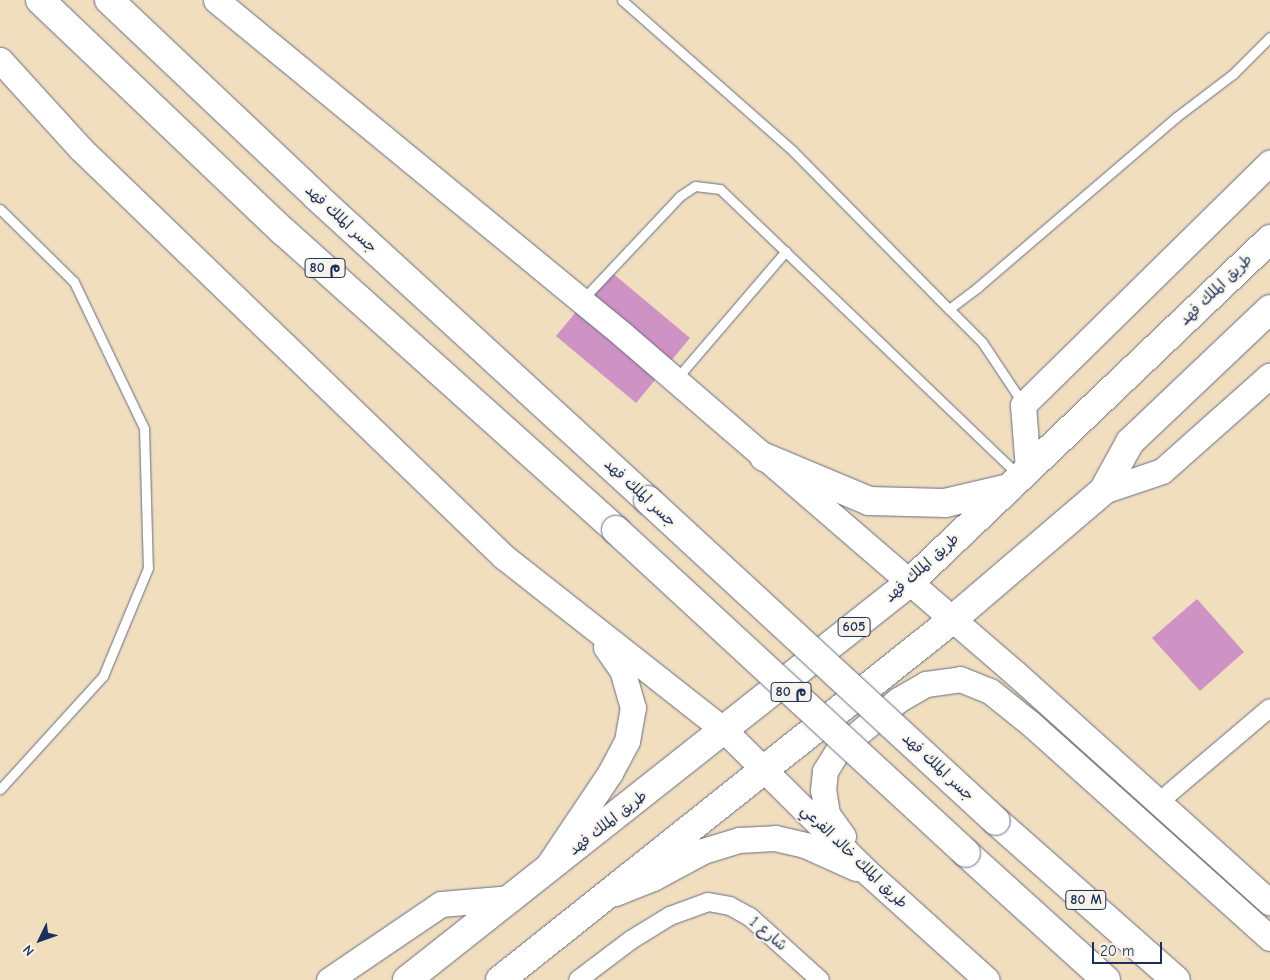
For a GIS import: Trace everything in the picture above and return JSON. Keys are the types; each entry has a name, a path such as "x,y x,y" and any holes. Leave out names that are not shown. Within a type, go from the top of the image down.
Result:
{"main road":[{"name":"م 80","path":"40,0 284,232 616,530 1106,980"},
{"name":"جسر الملك فهد","path":"109,0 317,197 996,821 1176,980"},
{"path":"216,0 675,380 952,620 1159,802 1270,903"},
{"path":"0,60 81,149 490,543 595,630 622,670 633,708 627,741 610,773 543,874"},
{"path":"764,457 869,501 945,504 1019,478 1023,405 1270,162"},
{"name":"طريق الملك فهد","path":"407,980 725,731 909,583 1270,239"},
{"path":"1103,492 1130,442 1270,309"},
{"path":"500,980 952,620 1103,492 1162,471 1270,375"},
{"name":"طريق الملك خالد الفرعي","path":"595,630 725,731 867,872 987,980"},
{"path":"867,872 827,814 823,790 825,772 839,749 898,700 926,684 960,679 990,691 1030,723 1270,938"},
{"path":"607,896 653,878 703,851 739,840 775,838 805,845 867,872"},
{"path":"328,980 441,904 512,898"}],"street":[{"path":"1159,802 1270,708"},
{"name":"شارع 1","path":"578,980 631,940 670,916 708,902 730,906 750,917 820,980"}],"lane":[{"path":"622,0 794,151 982,342 1023,405"},
{"path":"949,309 978,288 1175,118 1233,74 1270,37"},
{"path":"581,301 680,196 695,186 720,189 1019,478"},
{"path":"0,209 74,282 144,428 148,568 103,676 0,789"},
{"path":"675,380 786,251"}],"building":[{"path":"610,271 690,338 636,403 556,336"},
{"path":"1197,599 1244,652 1200,691 1152,638"}]}
